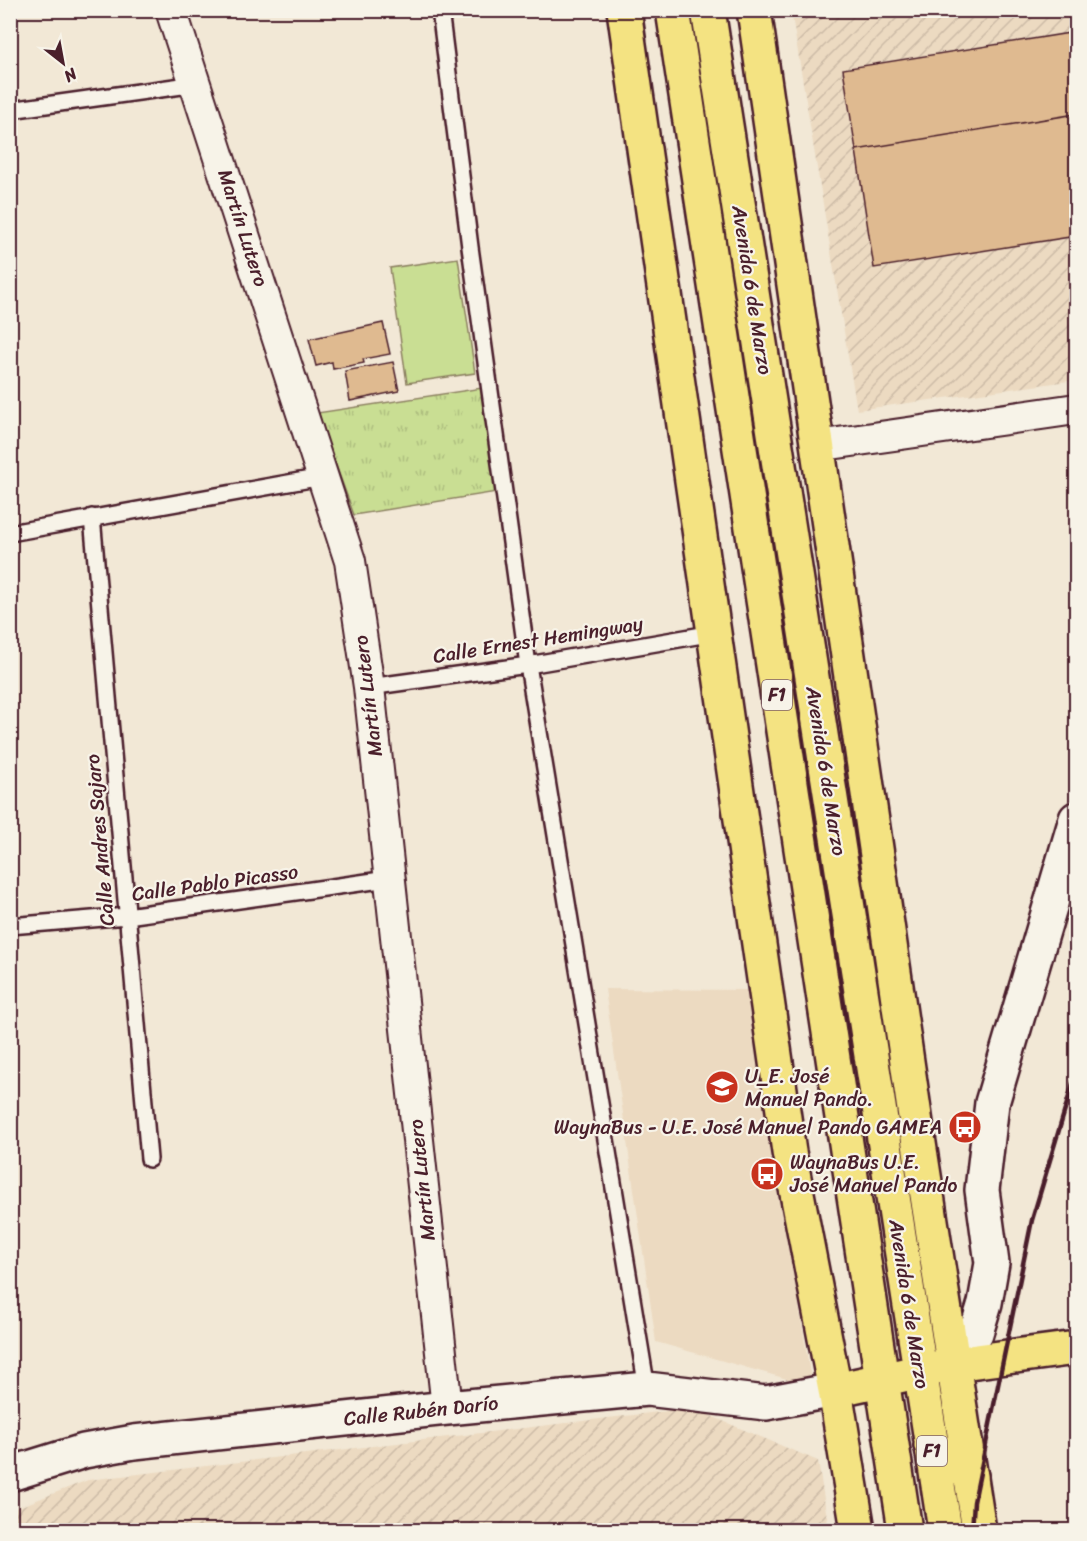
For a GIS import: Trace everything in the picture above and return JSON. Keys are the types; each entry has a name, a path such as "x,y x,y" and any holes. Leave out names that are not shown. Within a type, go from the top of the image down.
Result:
{"main road":[{"path":"624,10 789,1152 835,1390 858,1530"},
{"name":"Avenida 6 de Marzo","path":"673,10 905,1530"},
{"name":"Avenida 6 de Marzo","path":"708,10 945,1530"},
{"name":"Avenida 6 de Marzo","path":"754,10 918,1137 979,1530"},
{"path":"954,1364 976,1333 985,1303 992,1263 982,1190 992,1104 1077,819"},
{"path":"835,1390 954,1364 1077,1348"},
{"name":"Calle Rubén Darío","path":"10,1474 84,1451 134,1442 447,1408 647,1389 766,1403 835,1390"},
{"path":"931,1445 971,1476"}],"street":[{"name":"Martín Lutero","path":"171,10 350,561 369,687 447,1408"},
{"path":"818,446 1077,409"}],"lane":[{"path":"440,10 470,247 528,665 647,1389"},
{"path":"10,110 196,84"},
{"path":"10,533 322,477"},
{"name":"Calle Andres Sajaro","path":"92,517 149,1159"},
{"name":"Calle Ernest Hemingway","path":"369,687 528,665 714,633"},
{"name":"Calle Pablo Picasso","path":"10,927 128,916 388,879"}],"shaded area":[{"path":"822,10 1076,11 1076,380 857,410 792,16"},
{"path":"605,989 748,990 812,1386 656,1342"},
{"path":"692,1408 818,1461 829,1530 11,1530 11,1510 88,1480"}],"green space":[{"path":"458,258 475,373 407,383 390,268"},
{"path":"482,388 497,492 354,515 317,413"}],"building":[{"path":"1076,32 1076,114 856,150 843,69"},
{"path":"1076,114 1076,236 874,268 856,150"},
{"path":"383,323 390,354 363,359 364,363 333,369 332,362 316,366 309,339"},
{"path":"393,362 399,391 350,401 345,371"}],"railway":[{"path":"972,1530 974,1502 1032,1220 1076,1073"}],"place":[{"name":"U_E. José Manuel Pando.","path":"722,1087"},
{"name":"WaynaBus - U.E. José Manuel Pando GAMEA","path":"965,1127"},
{"name":"WaynaBus U.E. José Manuel Pando","path":"767,1174"}]}
